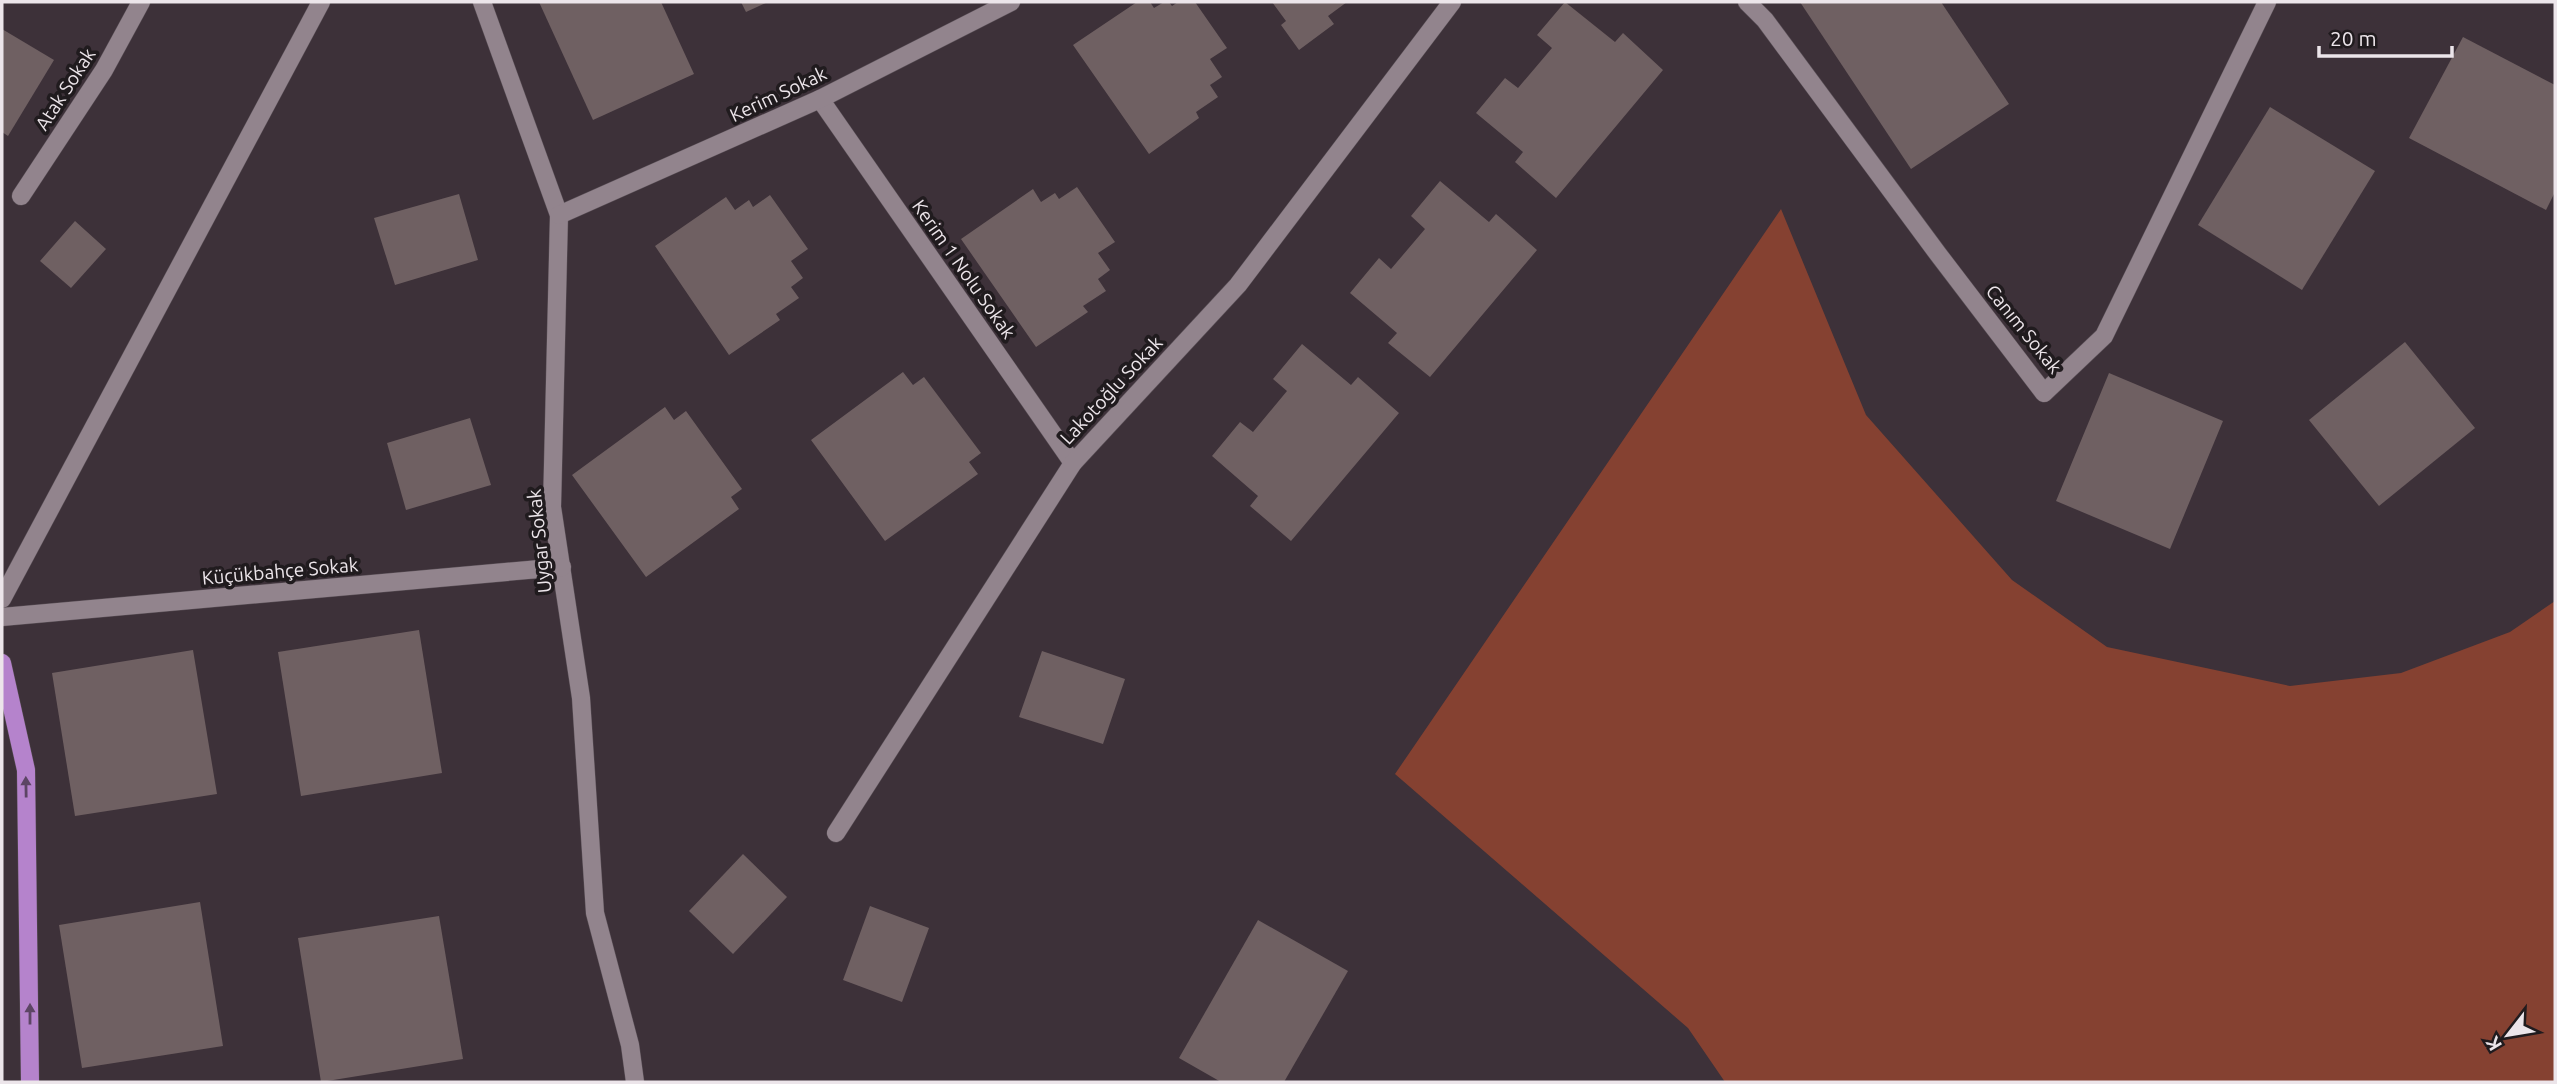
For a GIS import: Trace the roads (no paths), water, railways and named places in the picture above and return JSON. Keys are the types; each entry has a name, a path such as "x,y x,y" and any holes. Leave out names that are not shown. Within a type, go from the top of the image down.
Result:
{"main road":[{"path":"2,663 26,770 30,1082"}],"street":[{"name":"Atak Sokak","path":"21,196 104,70 141,2"},
{"path":"2,599 321,2"},
{"name":"Uygar Sokak","path":"482,2 559,215 552,507 581,698 595,913 630,1045 635,1082"},
{"name":"Kerim Sokak","path":"559,215 820,99 1011,2"},
{"name":"Lakotoğlu Sokak","path":"836,833 1073,463 1238,285 1452,2"},
{"name":"Canım Sokak","path":"1748,2 1765,20 2044,393 2104,336 2267,2"},
{"name":"Kerim 1 Nolu Sokak","path":"820,99 1073,463"},
{"name":"Küçükbahçe Sokak","path":"2,617 562,567"}]}
